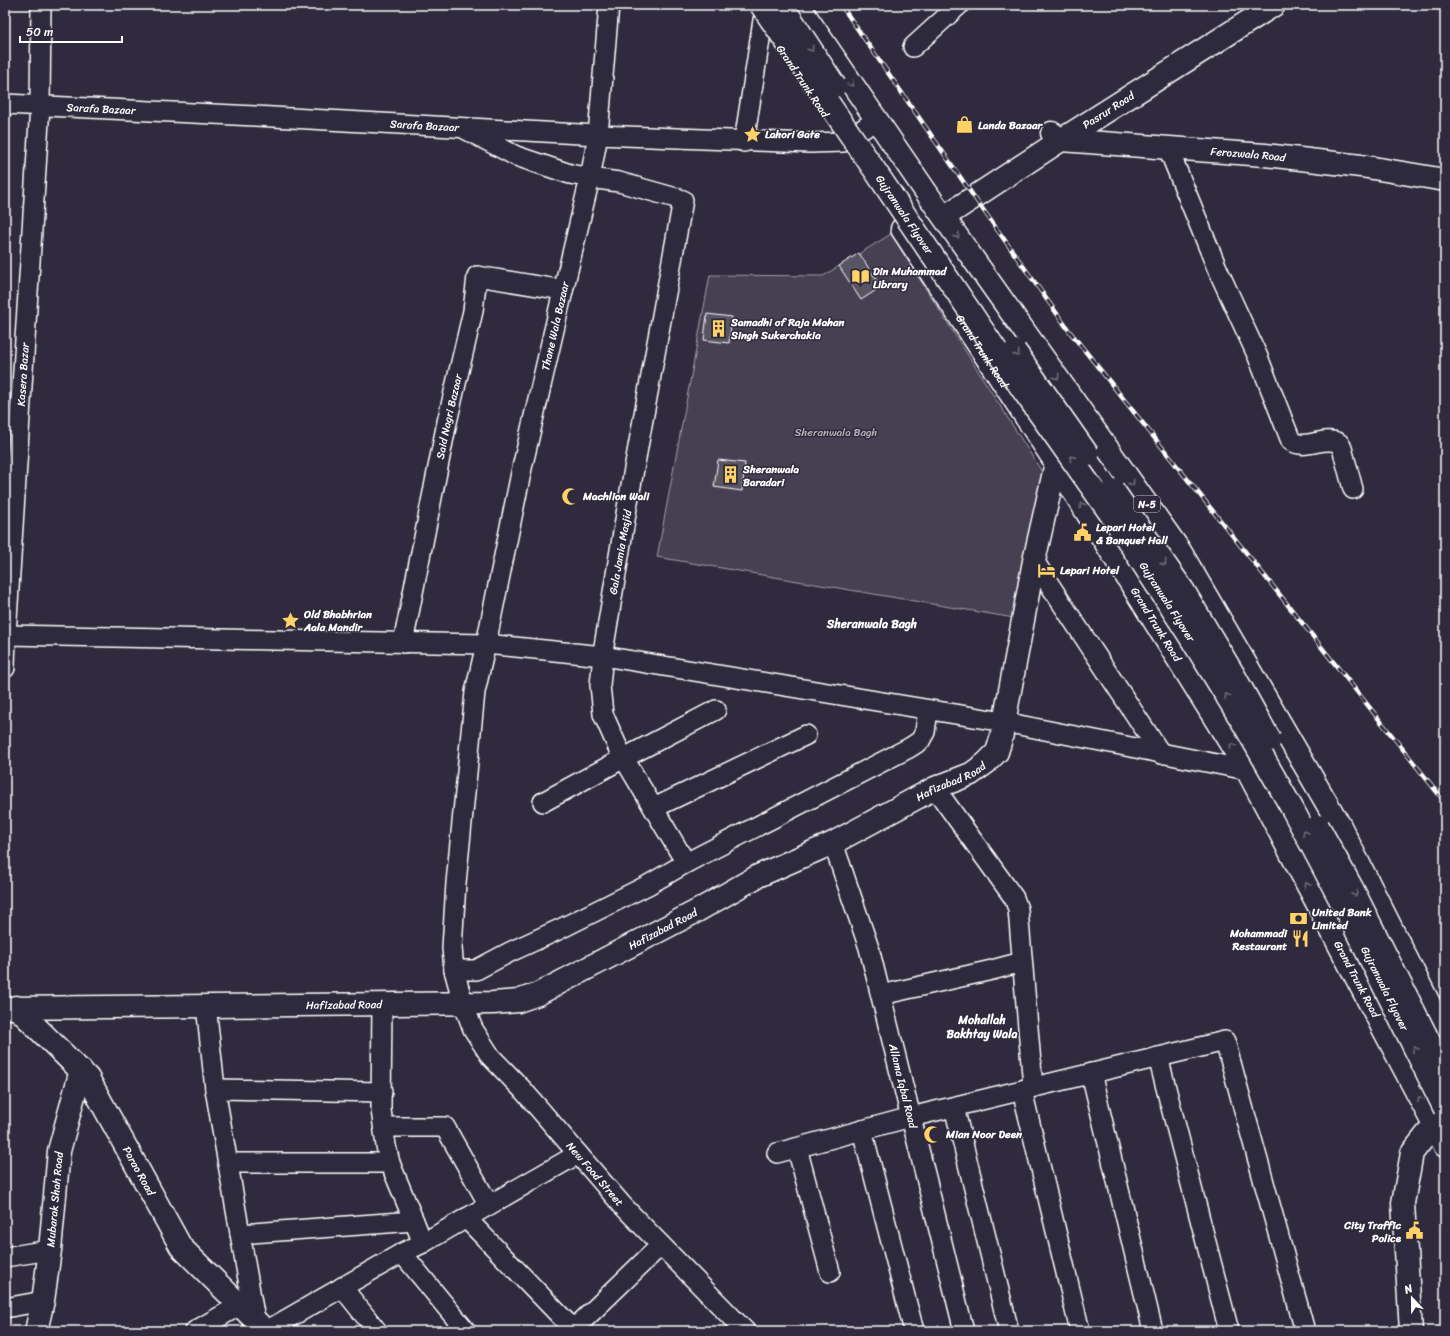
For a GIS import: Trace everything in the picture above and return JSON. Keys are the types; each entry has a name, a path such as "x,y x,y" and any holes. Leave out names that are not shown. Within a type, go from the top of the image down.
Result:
{"main road":[{"name":"Gujranwala Flyover","path":"782,5 858,121 1014,349 1183,590 1235,677 1352,888 1445,1073"},
{"name":"N-5","path":"798,5 939,211 1180,551 1340,826 1445,1034"},
{"name":"Pasrur Road","path":"1056,137 1250,5"},
{"name":"Pasrur Road","path":"939,211 1056,137 1274,5"},
{"name":"Gujranwala Flyover","path":"758,10 876,172 1025,393 1112,516 1190,635 1245,726 1293,810 1350,920 1440,1117"},
{"name":"Grand Trunk Road","path":"758,10 1056,463 1247,770 1440,1117 1445,1146"},
{"name":"Ferozwala Road","path":"1056,137 1168,148 1265,155 1360,166 1445,180"},
{"name":"Hafizabad Road","path":"10,1008 493,1003 518,1001 538,994 697,911 758,876 833,843 935,788 971,774 986,763 997,752 1002,739 1034,562 1056,463"},
{"name":"Parao Road","path":"10,1008 81,1070 88,1078 181,1247 262,1327"},
{"name":"Mubarak Shah Road","path":"36,1331 43,1301 50,1250 59,1151 81,1070"},
{"path":"1409,1331 1402,1203 1412,1153 1440,1117"}],"street":[{"name":"Kasera Bazar","path":"5,668 13,400 40,106 41,5"},
{"name":"Thane Wala Bazaar","path":"454,970 452,948 461,826 475,692 522,468 590,178 598,135 609,5"},
{"path":"913,46 959,5"},
{"path":"744,142 758,10"},
{"name":"Sarafa Bazaar","path":"5,104 744,142 844,142"},
{"path":"844,142 876,120"},
{"path":"463,128 516,156 570,174 590,178"},
{"path":"1168,148 1217,268 1258,357 1290,441 1296,445 1329,440 1339,444 1342,448 1353,489"},
{"name":"Gala Jamia Masjid","path":"590,178 619,182 683,200 628,502 604,646 600,685 603,714 624,758 686,863"},
{"name":"Said Nagri Bazaar","path":"404,643 447,422 473,311 477,276 563,290"},
{"path":"1034,562 1161,754"},
{"path":"6,635 486,644 604,656 1004,722 1247,770"},
{"path":"543,802 716,710"},
{"path":"454,970 476,970 648,885 686,863 909,748 920,741 925,732 928,710"},
{"path":"654,808 806,735"},
{"path":"935,788 1014,898 1018,908 1022,962 1027,1089 1080,1331"},
{"name":"Allama Iqbal Road","path":"833,843 864,931 964,1331"},
{"path":"881,995 1022,962"},
{"name":"New Food Street","path":"454,970 463,1003 473,1029 491,1057 522,1089 623,1206 745,1331"},
{"path":"382,1004 381,1110 386,1146 390,1163 423,1243"},
{"path":"206,1005 215,1089 240,1234 262,1327 342,1287 402,1253 423,1243 578,1154"},
{"path":"777,1153 911,1117 1224,1041 1305,1331"},
{"path":"1158,1057 1229,1331"},
{"path":"1091,1073 1152,1331"},
{"path":"215,1089 382,1092"},
{"path":"954,1107 1009,1331"},
{"path":"384,1127 445,1127 489,1205"},
{"path":"862,1130 914,1331"},
{"path":"797,1148 830,1272"},
{"path":"228,1163 390,1163"},
{"path":"466,1218 574,1330 661,1245"},
{"path":"240,1234 414,1221"},
{"path":"5,1257 50,1250"},
{"path":"402,1253 466,1331"},
{"path":"342,1287 376,1331"},
{"path":"5,1308 43,1301"},
{"path":"195,1331 240,1305"}],"green space":[{"name":"Sheranwala Bagh","path":"891,234 1044,475 1014,618 657,557 710,275 823,276"}],"building":[{"path":"859,253 881,287 861,300 839,266"},
{"name":"Samadhi of Raja Mahan Singh Sukerchakia","path":"707,314 732,317 729,343 704,340"},
{"name":"Sheranwala Baradari","path":"718,460 745,463 742,491 714,487"}],"railway":[{"path":"841,5 1070,332 1445,802"}],"place":[{"name":"Landa Bazaar","path":"965,125"},
{"name":"Lahori Gate","path":"752,134"},
{"name":"Din Muhammad Library","path":"860,277"},
{"name":"Samadhi of Raja Mahan Singh Sukerchakia","path":"718,328"},
{"name":"Sheranwala Baradari","path":"730,475"},
{"name":"Machlion Wali","path":"570,496"},
{"name":"Lepari Hotel & Banquet Hall","path":"1083,533"},
{"name":"Lepari Hotel","path":"1047,570"},
{"name":"Old Bhabhrian Aala Mandir","path":"291,620"},
{"name":"United Bank Limited","path":"1299,918"},
{"name":"Mohammadi Restaurant","path":"1300,939"},
{"name":"Mian Noor Deen","path":"933,1134"},
{"name":"City Traffic Police","path":"1414,1231"}],"district":[{"name":"Sheranwala Bagh","path":"872,624"},
{"name":"Mohallah Bakhtay Wala","path":"982,1027"}]}
